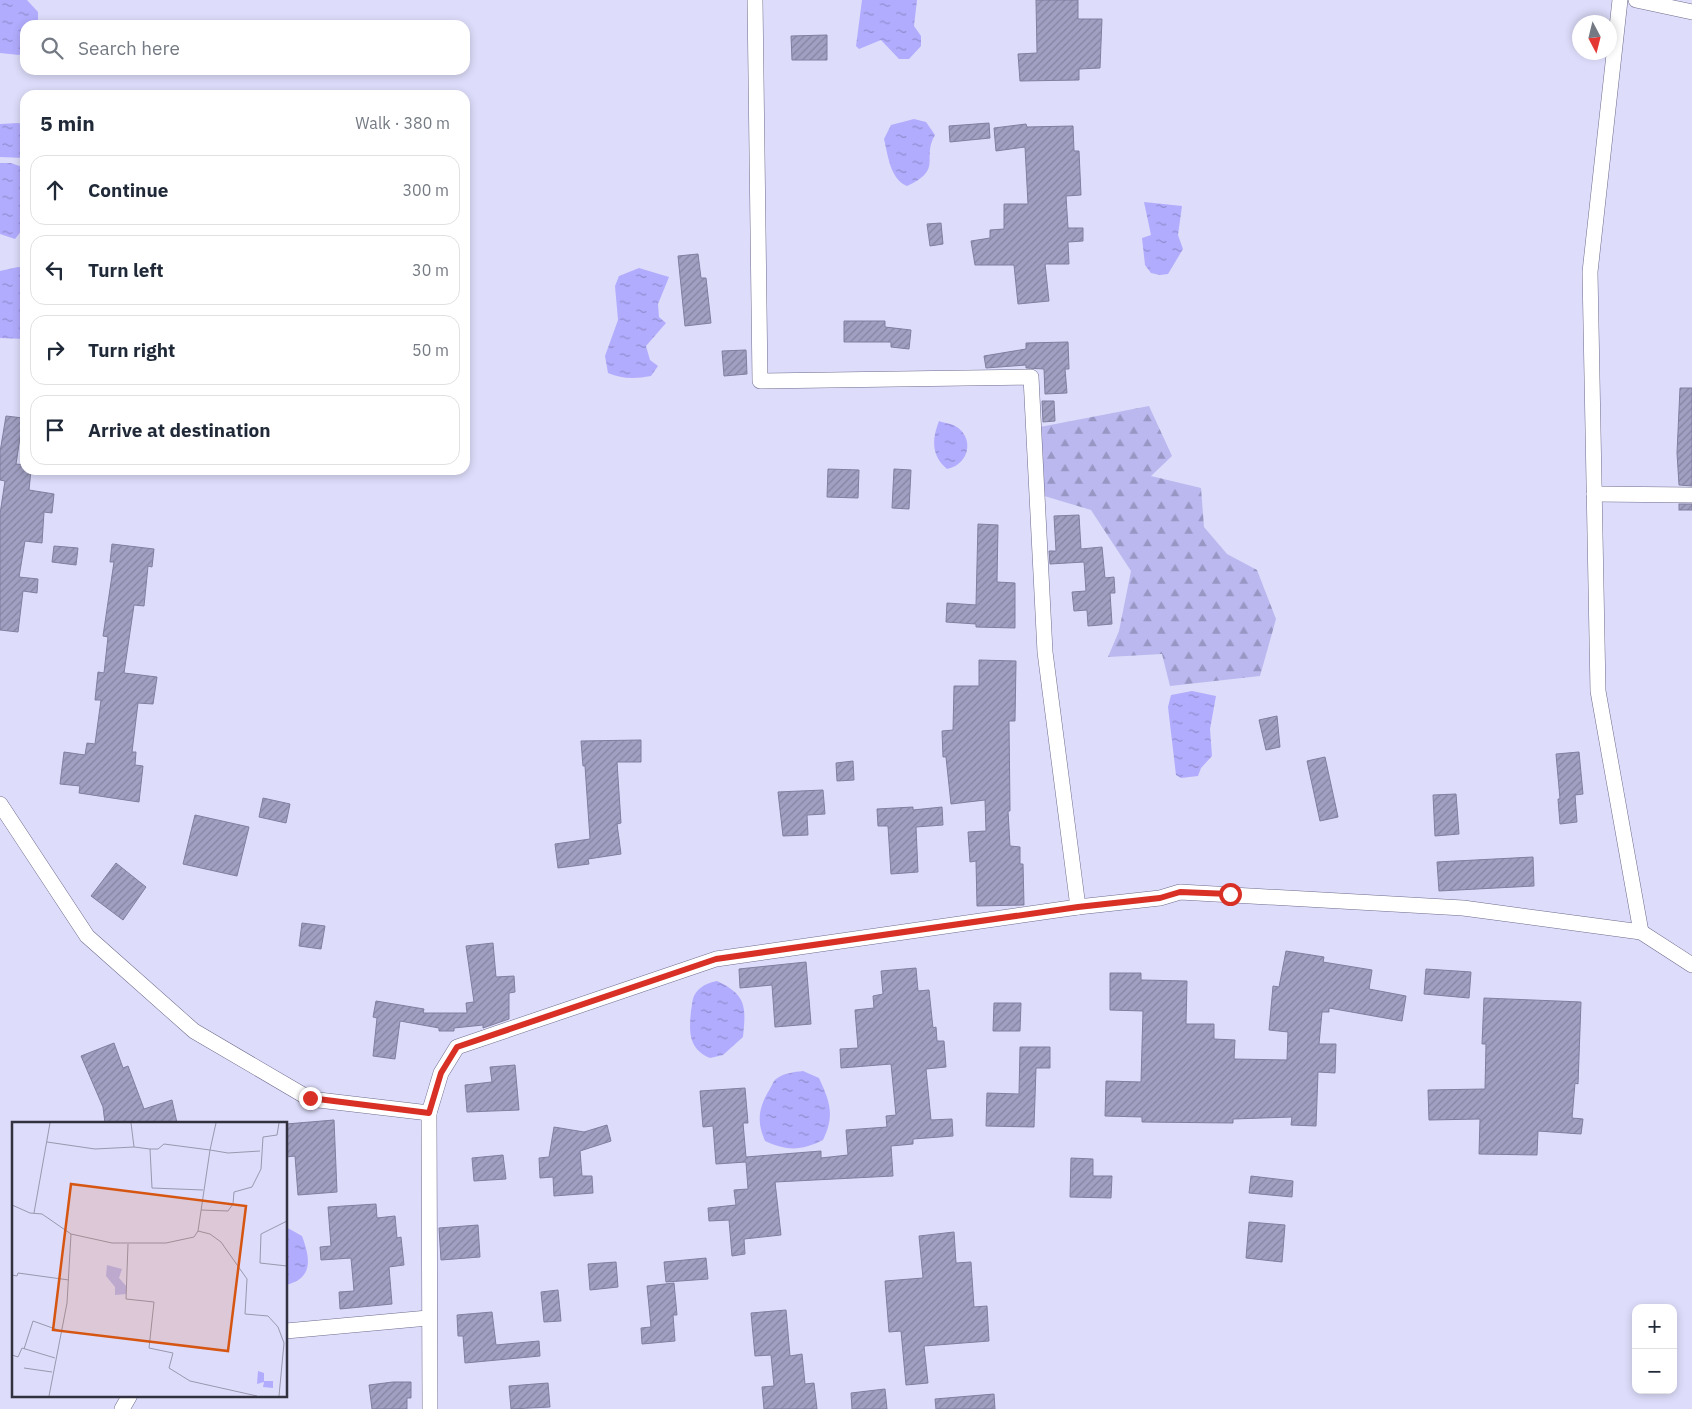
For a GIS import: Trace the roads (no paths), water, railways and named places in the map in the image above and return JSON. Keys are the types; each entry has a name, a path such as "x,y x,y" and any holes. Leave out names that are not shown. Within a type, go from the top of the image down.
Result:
{"street":[{"path":"755,0 760,381 1031,377 1045,652 1078,907"},
{"path":"1620,0 1590,272 1598,691 1641,932"},
{"path":"1636,0 1692,12"},
{"path":"1594,494 1692,495"},
{"path":"0,804 87,936 194,1031 310,1098 429,1113"},
{"path":"430,1409 428,1318 429,1113 441,1073 457,1047 716,959 1078,907 1160,898 1180,892 1463,908 1641,932 1692,965"},
{"path":"288,1331 428,1318"},
{"path":"122,1409 129,1396"}],"water":[{"path":"0,0 27,0 38,12 38,20 20,20 19,55 0,53"},
{"path":"862,0 917,0 914,26 921,36 921,46 909,59 899,59 881,40 859,49 856,46"},
{"path":"914,119 926,122 935,135 931,143 928,169 918,180 907,186 901,183 893,172 884,139 891,125"},
{"path":"0,124 20,124 20,158 0,157"},
{"path":"0,163 11,163 20,166 20,232 15,239 0,234"},
{"path":"1144,202 1182,206 1178,235 1183,249 1168,274 1151,273 1145,265 1142,238 1151,235"},
{"path":"20,267 20,339 0,338 0,271"},
{"path":"639,268 669,277 658,304 659,317 666,323 646,346 650,360 658,366 651,376 634,378 613,375 608,373 605,356 618,320 615,286 619,276"},
{"path":"939,421 953,425 961,431 967,443 965,456 961,462 947,469 938,458 934,447"},
{"path":"1192,691 1216,696 1210,729 1212,756 1201,768 1198,776 1181,778 1176,775 1168,707 1171,695"},
{"path":"717,981 734,991 739,997 744,1010 744,1027 743,1037 723,1055 710,1058 697,1050 694,1044 690,1032 691,1011 693,998 698,990 707,984"},
{"path":"803,1071 819,1078 826,1094 830,1116 823,1140 801,1148 780,1147 765,1141 760,1116 762,1105 768,1092 774,1081 779,1077"},
{"path":"288,1228 302,1236 308,1259 305,1272 295,1282 288,1284"}]}
